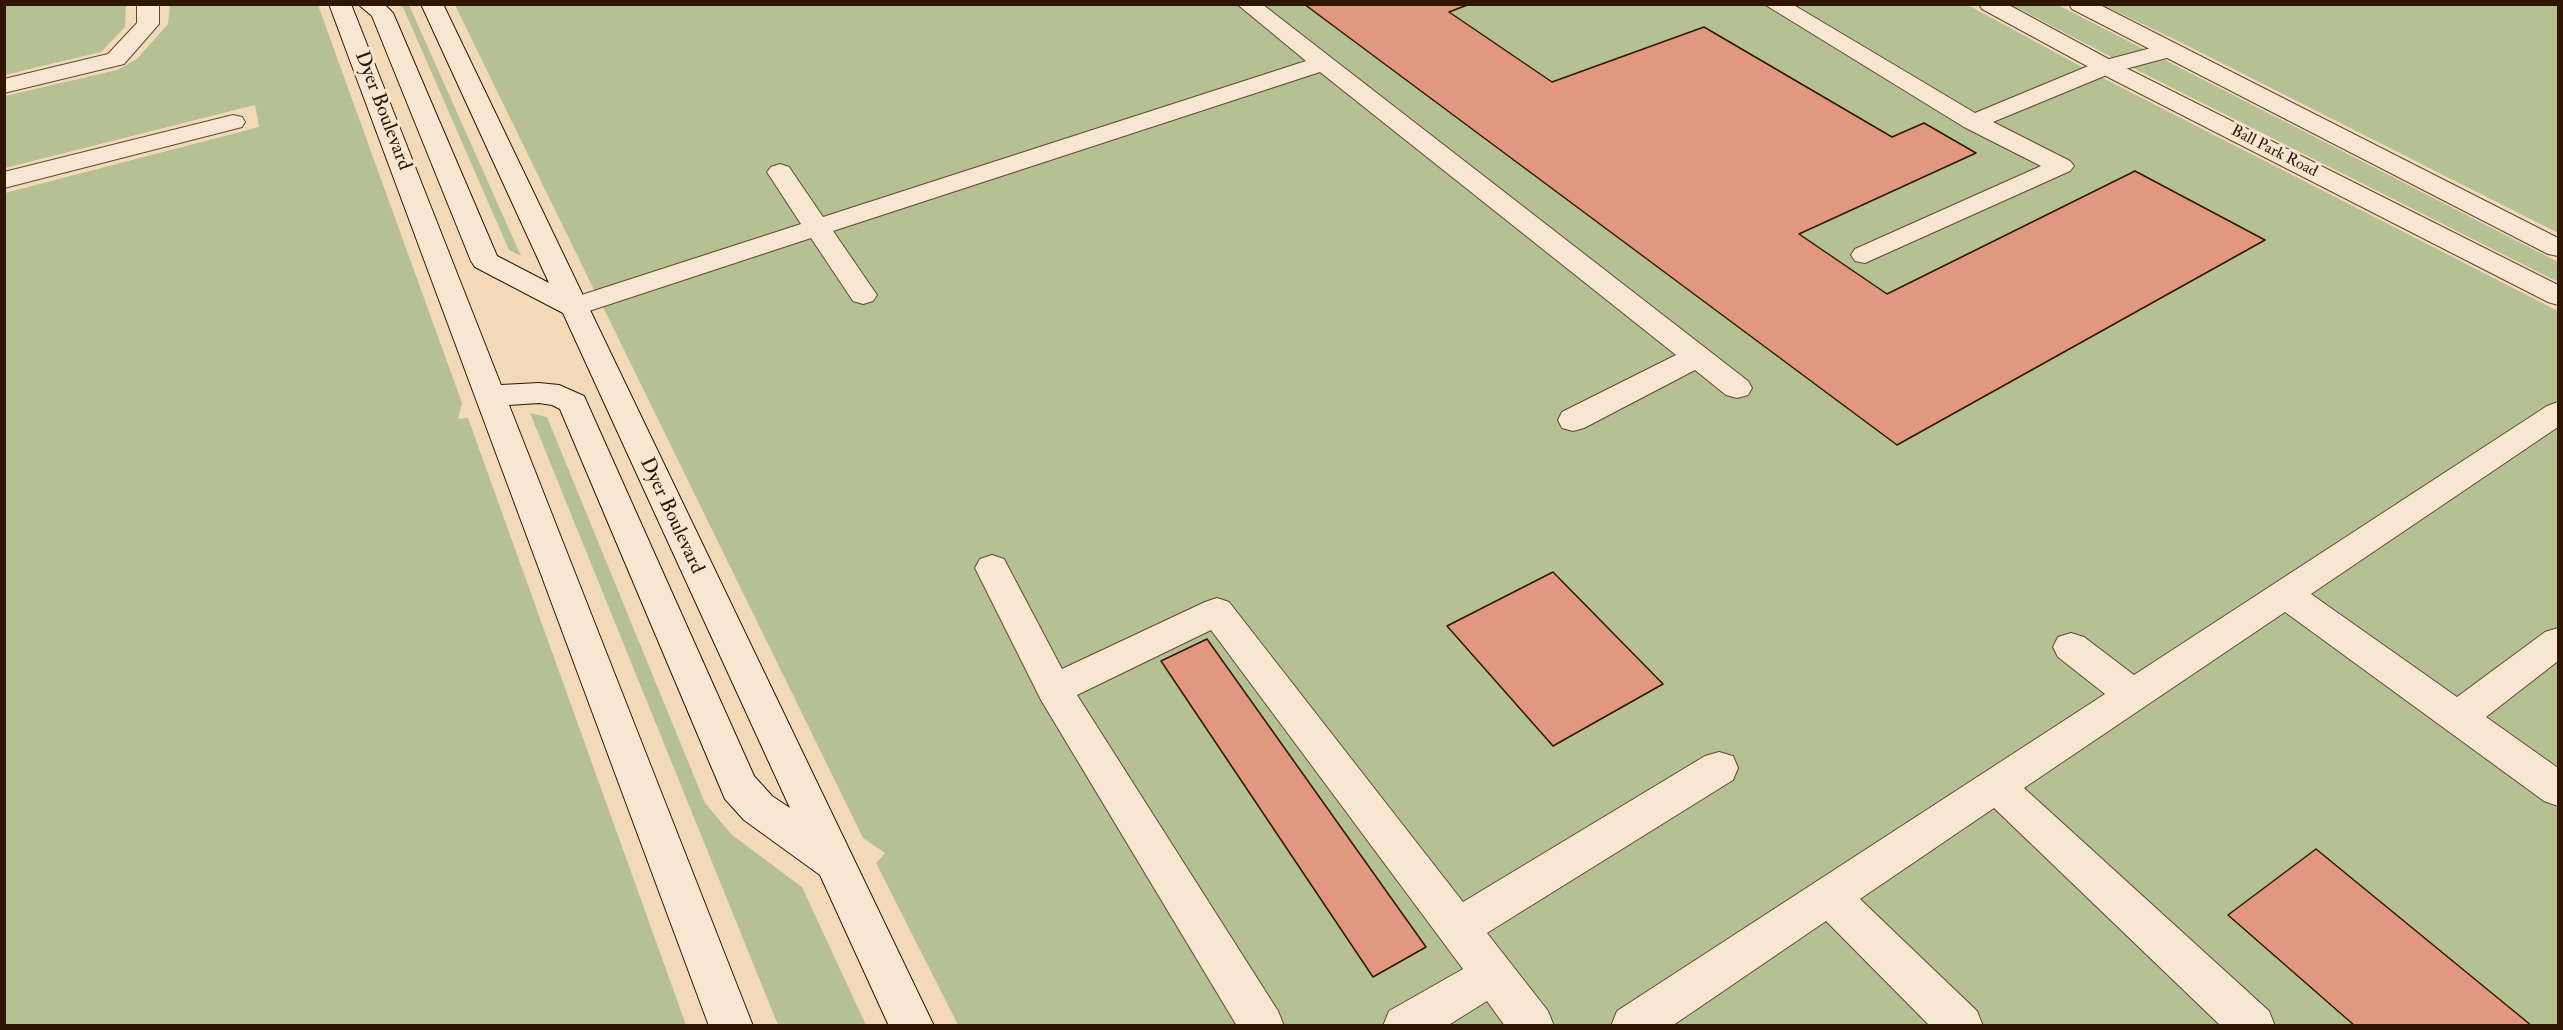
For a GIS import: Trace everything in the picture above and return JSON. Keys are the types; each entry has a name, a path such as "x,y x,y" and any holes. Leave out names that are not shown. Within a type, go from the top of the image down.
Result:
{"main road":[{"path":"4,86 116,59 148,24 148,4"},
{"name":"Dyer Boulevard","path":"340,4 492,396 731,1026"},
{"path":"369,4 382,13 485,261 573,307 1323,63"},
{"name":"Dyer Boulevard","path":"432,4 912,1026"},
{"path":"1248,4 1737,388"},
{"path":"1775,4 1973,122 2061,166 1865,255"},
{"name":"Ball Park Road","path":"1990,4 2106,67 2559,296"},
{"path":"2080,4 2559,248"},
{"path":"1973,122 2106,67 2170,50"},
{"path":"4,180 233,122"},
{"path":"780,172 863,295"},
{"path":"1573,420 1696,357"},
{"path":"492,396 539,393 559,395 573,403 739,787 758,808 833,862"},
{"path":"1634,1026 2559,413"},
{"path":"992,568 1054,689 1262,1026"},
{"path":"2284,594 2559,789"},
{"path":"1054,689 1217,612 1532,1026"},
{"path":"2458,717 2559,642"},
{"path":"2072,647 2132,694"},
{"path":"1458,928 1719,768"},
{"path":"1995,785 2253,1026"},
{"path":"1829,896 1951,1023"},
{"path":"1405,1026 1492,975"}],"green space":[{"path":"4,5 126,5 125,27 101,52 5,75"},
{"path":"170,5 318,5 462,403 458,419 468,418 686,1025 5,1025 5,193 259,127 255,105 5,168 5,96 117,70 137,59 168,24"},
{"path":"398,5 409,5 521,256 509,250 403,7"},
{"path":"455,5 1968,5 2093,73 2558,311 2558,1025 958,1025 876,863 885,853 863,838 603,307 610,301 596,294"},
{"path":"2012,5 2058,5 2558,262 2558,282 2119,61"},
{"path":"2103,5 2558,5 2558,233 2184,44"},
{"path":"530,413 547,417 705,803 732,835 802,887 866,1025 778,1025"}],"building":[{"path":"1304,4 1470,4 1449,12 1552,82 1704,27 1892,137 1924,123 1976,153 1799,234 1887,294 2135,171 2265,240 1897,445"},
{"path":"1553,572 1663,684 1553,746 1447,626"},
{"path":"1207,639 1426,947 1373,977 1161,661"},
{"path":"2316,849 2532,1026 2355,1026 2228,915"}]}
